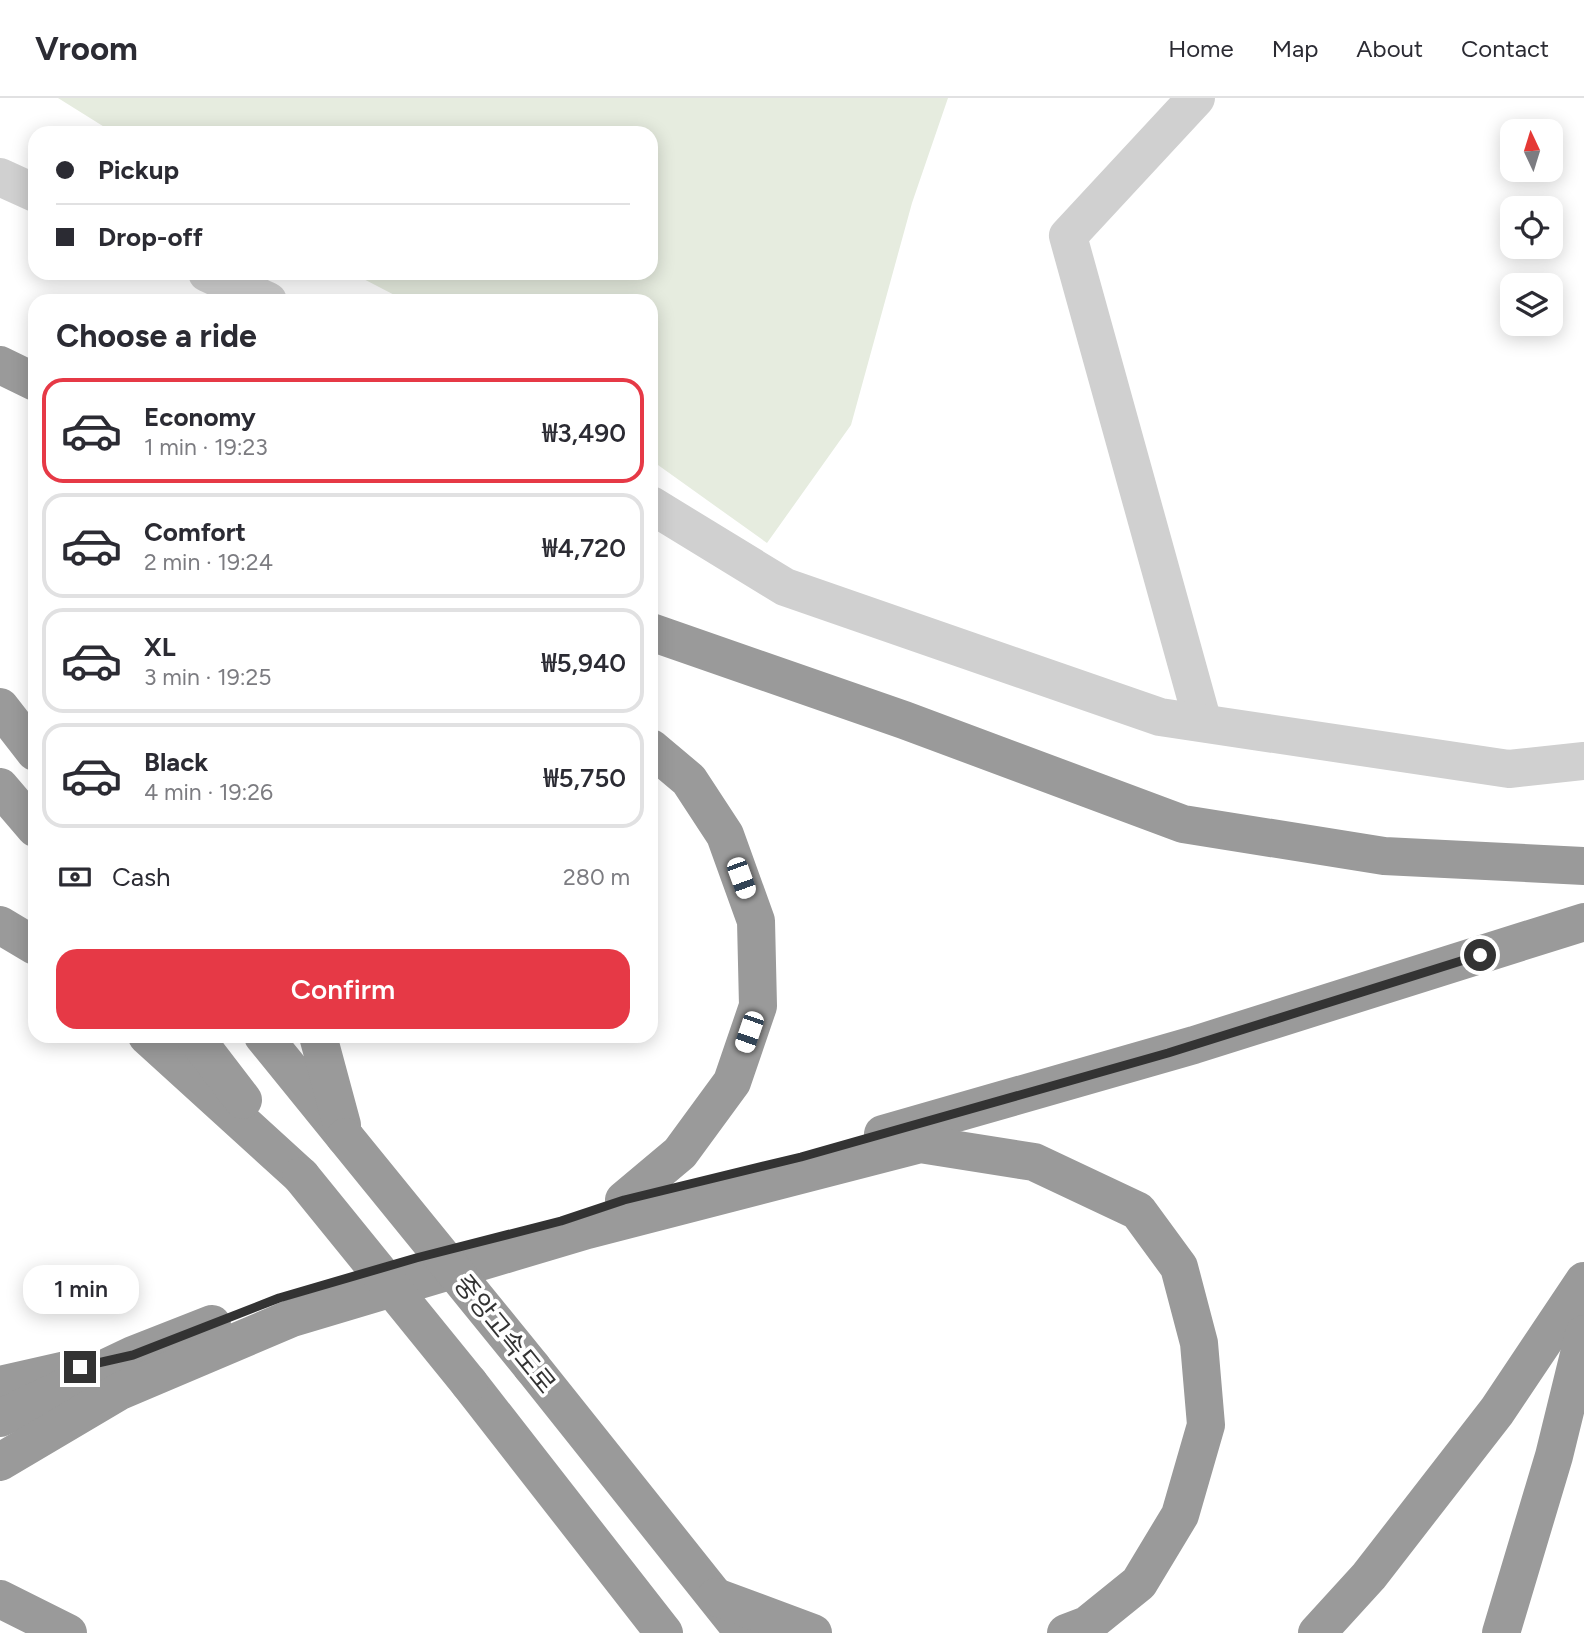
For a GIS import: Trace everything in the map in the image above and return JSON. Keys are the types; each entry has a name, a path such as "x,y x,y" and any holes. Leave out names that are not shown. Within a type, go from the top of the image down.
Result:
{"highway":[{"path":"0,365 28,379"},
{"path":"658,634 892,716 1183,824 1384,856 1584,866"},
{"path":"0,707 28,743"},
{"path":"624,1200 680,1153 732,1082 758,1006 756,921 725,835 689,780 658,754"},
{"path":"0,787 28,820"},
{"path":"0,1419 133,1355 279,1298 416,1258 561,1221 624,1200 801,1157 1181,1049 1584,922"},
{"path":"0,925 28,942"},
{"path":"155,1043 301,1176"},
{"path":"199,1043 301,1176 469,1382 664,1633"},
{"name":"중앙고속도로","path":"269,1043 744,1633"},
{"path":"320,1043 345,1137"},
{"path":"0,1462 120,1391 292,1318 587,1230 919,1144 1009,1158 1034,1163 1138,1211 1179,1267 1199,1343 1206,1424 1180,1515 1139,1583 1087,1625 1066,1633"},
{"path":"1317,1633 1369,1576 1497,1411 1584,1281"},
{"path":"1501,1633 1554,1456 1584,1334"},
{"path":"0,1385 133,1355"},
{"path":"716,1597 813,1633"},
{"path":"0,1599 68,1633"}],"street":[{"path":"1196,98 1068,236 1203,723"},
{"path":"0,177 28,190"},
{"path":"222,280 253,294"},
{"path":"658,509 785,587 1160,717 1510,769 1584,761"}],"shaded area":[{"path":"58,98 948,98 912,203 851,425 767,543 658,465 658,294 392,294 366,280 658,280 658,126 103,126"}],"route":[{"path":"80,1367 133,1355 279,1298 416,1258 561,1221 624,1200 801,1157 1168,1053 1480,955"}]}
